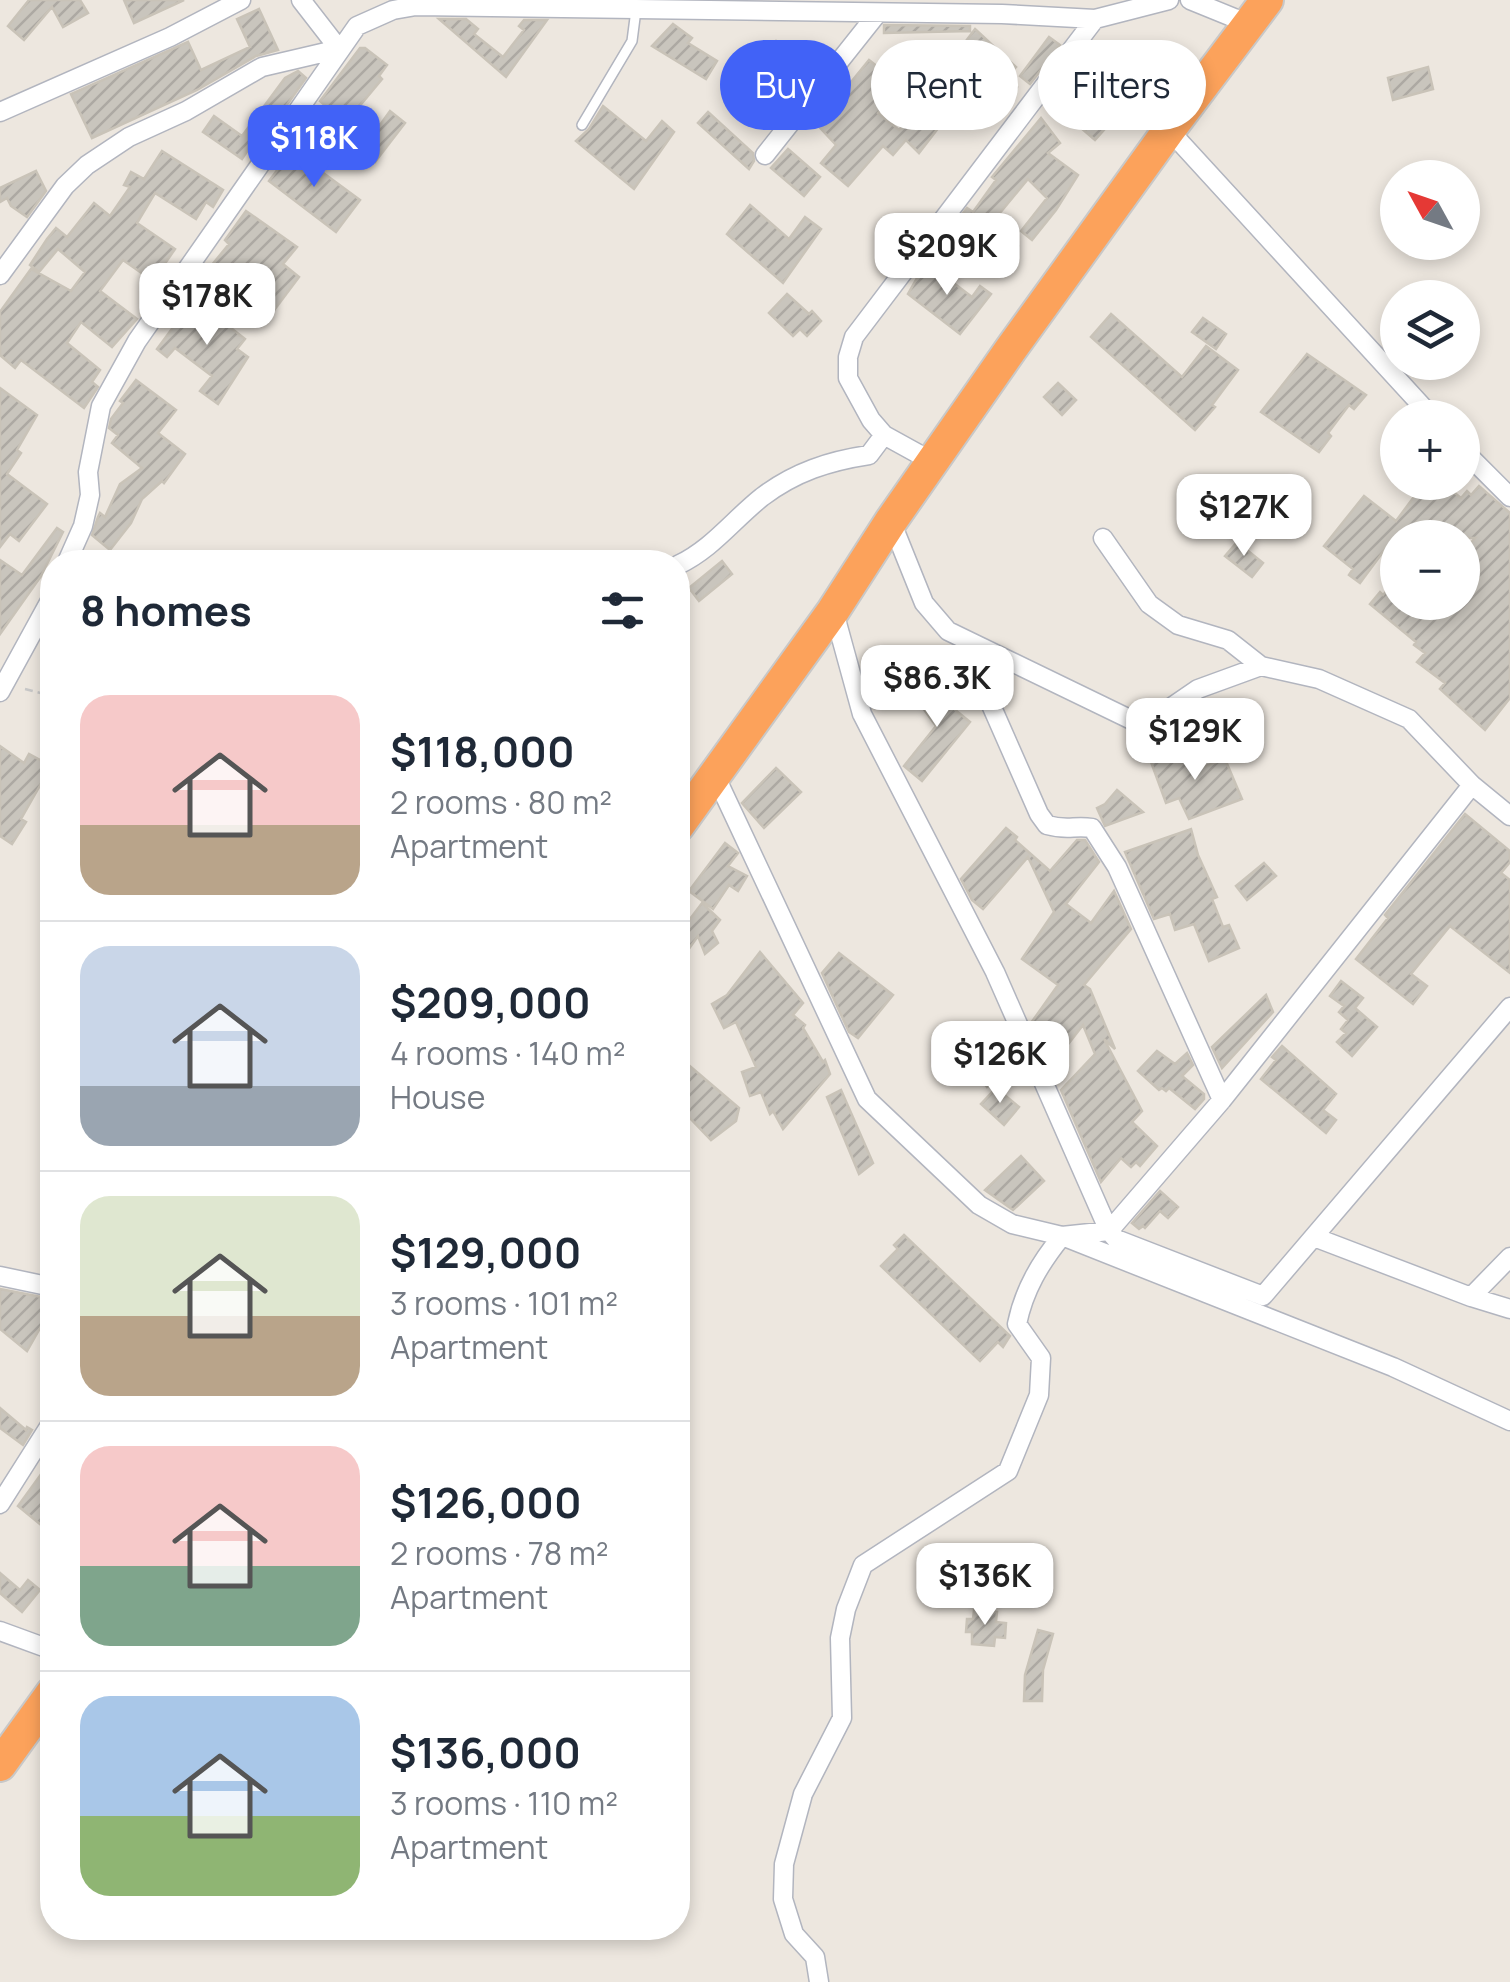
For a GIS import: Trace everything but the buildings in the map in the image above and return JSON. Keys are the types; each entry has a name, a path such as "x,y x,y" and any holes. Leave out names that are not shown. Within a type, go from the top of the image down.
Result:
{"highway":[{"path":"1206,80 1258,12"},
{"path":"690,809 834,611 891,521 1168,130"},
{"path":"0,1764 40,1709"}],"street":[{"path":"0,112 170,37 241,0"},
{"path":"301,0 339,49"},
{"path":"72,550 90,495 88,472 101,406 137,341 357,26 417,3 1095,19 1169,0"},
{"path":"1190,0 1258,12"},
{"path":"765,155 877,14"},
{"path":"933,462 884,434 872,420 848,378 848,357 854,337 1095,19"},
{"path":"0,275 64,186 129,137 186,111 262,68 339,49"},
{"path":"1168,130 1416,400"},
{"path":"690,558 788,480 825,462 869,454 884,434"},
{"path":"1480,467 1510,498"},
{"path":"891,521 924,603 948,630 1144,726 1198,690 1260,666"},
{"path":"1104,538 1149,604 1178,625 1228,640 1260,666 1318,679 1409,719 1472,785 1510,816"},
{"path":"834,611 862,714 995,972 1109,1231 1116,1239 1263,1296 1510,1007"},
{"path":"3,686 40,619"},
{"path":"962,638 1039,814 1047,825 1066,830 1092,828 1117,867 1222,1100"},
{"path":"715,775 867,1098 979,1205 1012,1224 1062,1236 1393,1367 1510,1420"},
{"path":"818,1982 815,1957 794,1934 782,1899 784,1864 803,1794 842,1718 840,1638 863,1565 1008,1471 1038,1395 1041,1358 1017,1324 1022,1302 1041,1261 1062,1236 1109,1231 1222,1100 1472,785"},
{"path":"1314,1237 1510,1309"},
{"path":"1471,1297 1510,1257"},
{"path":"0,1276 40,1284"},
{"path":"0,1504 40,1441"},
{"path":"0,1631 40,1646"}],"lane":[{"path":"582,125 632,42 636,10"}],"path":[{"path":"3,686 40,694"}]}
